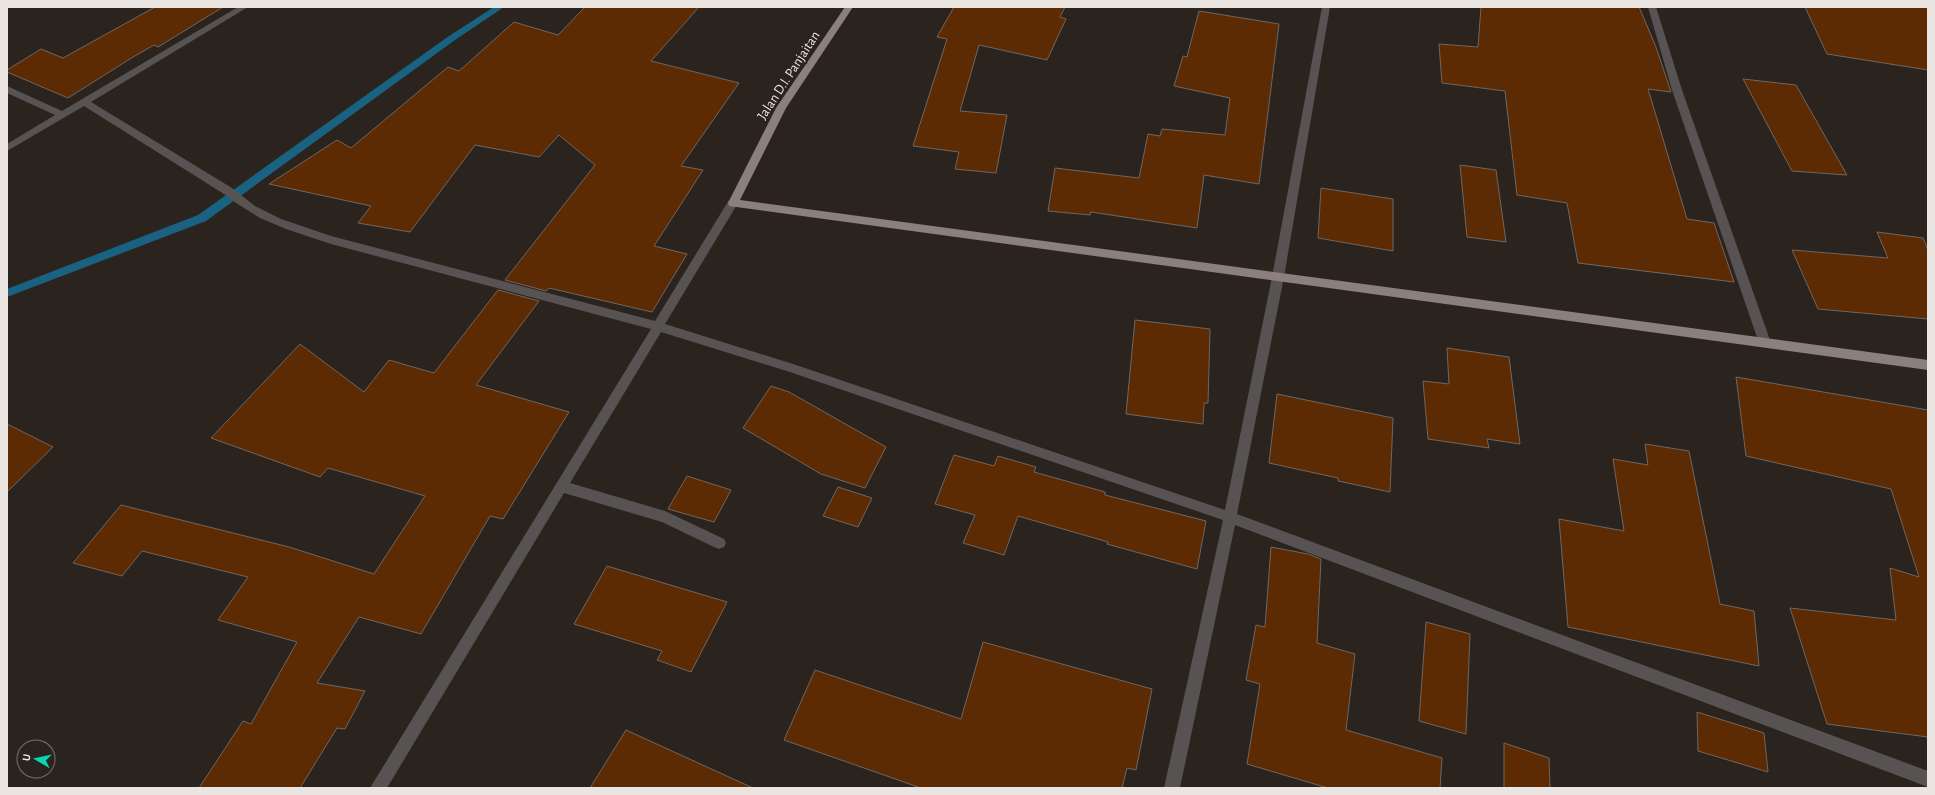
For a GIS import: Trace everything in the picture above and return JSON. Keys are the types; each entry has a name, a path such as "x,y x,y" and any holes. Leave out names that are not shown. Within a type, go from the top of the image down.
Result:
{"main road":[{"name":"Jalan D.I. Panjaitan","path":"733,203 781,108 849,7"},
{"path":"733,203 1928,365"}],"street":[{"path":"7,148 244,7"},
{"path":"1172,788 1230,517 1278,277 1326,7"},
{"path":"1652,7 1677,90 1765,343"},
{"path":"7,89 62,115"},
{"path":"84,102 228,191 240,203 285,226 331,240 657,326 792,368 1230,517 1928,780"},
{"path":"378,788 733,203"},
{"path":"560,486 665,517 719,543"}],"building":[{"path":"155,7 223,7 158,47 154,45 133,57 68,98 7,72 7,70 41,49 63,58"},
{"path":"585,7 699,7 651,61 739,83 681,166 703,170 654,246 687,254 652,312 549,288 546,291 505,280 595,165 559,135 539,157 475,145 410,232 358,223 371,206 269,184 337,140 351,148 448,67 459,71 514,22 558,35"},
{"path":"954,7 1065,7 1060,17 1066,19 1047,60 979,45 960,111 1007,115 996,173 955,169 959,152 913,146 947,39 937,37"},
{"path":"1481,7 1639,7 1656,47 1671,92 1648,89 1687,219 1714,223 1734,282 1578,263 1567,203 1517,195 1505,91 1442,83 1439,44 1478,47"},
{"path":"1805,7 1928,7 1928,70 1827,54"},
{"path":"1199,11 1279,24 1259,184 1204,175 1197,228 1091,212 1090,215 1048,211 1055,168 1139,178 1148,134 1160,136 1162,129 1225,135 1230,98 1174,86 1183,56 1187,57"},
{"path":"1743,79 1796,85 1847,175 1792,171"},
{"path":"1460,165 1496,170 1506,242 1467,237"},
{"path":"1321,188 1393,199 1393,251 1318,238"},
{"path":"1877,232 1923,238 1928,250 1928,319 1818,309 1792,250 1888,258"},
{"path":"498,290 539,301 476,385 569,412 503,519 490,516 421,634 359,617 317,683 365,691 345,729 337,728 300,788 199,788 243,721 251,724 297,642 218,620 248,577 142,551 122,576 73,563 121,505 289,547 374,574 425,496 328,468 320,477 211,438 300,344 364,392 389,360 434,373"},
{"path":"1135,320 1210,329 1208,403 1204,403 1203,424 1126,414"},
{"path":"1447,348 1509,357 1520,444 1487,439 1489,448 1428,439 1423,381 1449,384"},
{"path":"1736,377 1928,410 1928,737 1827,724 1790,608 1896,620 1890,568 1919,577 1891,489 1746,456"},
{"path":"771,386 789,392 886,447 865,488 821,474 743,428"},
{"path":"1277,394 1393,418 1390,492 1338,481 1338,478 1269,463"},
{"path":"7,424 53,447 7,492"},
{"path":"1645,444 1689,451 1720,604 1754,611 1759,666 1568,627 1559,519 1624,531 1613,459 1648,465"},
{"path":"954,455 994,466 998,456 1036,467 1034,472 1105,492 1105,495 1206,521 1197,569 1107,544 1108,542 1018,516 1004,555 963,543 975,515 935,504"},
{"path":"687,476 731,490 714,522 668,509"},
{"path":"838,487 872,498 858,527 823,516"},
{"path":"1271,547 1308,554 1321,559 1317,643 1355,654 1346,730 1442,758 1440,788 1328,788 1247,764 1260,684 1246,680 1256,625 1265,627"},
{"path":"607,566 727,602 691,672 657,660 662,651 574,624"},
{"path":"1426,622 1470,634 1466,734 1419,721"},
{"path":"983,642 1152,689 1136,770 1127,768 1122,788 921,788 784,740 815,670 961,719"},
{"path":"1697,712 1764,733 1768,772 1698,751"},
{"path":"626,730 753,788 590,788"},
{"path":"1504,743 1549,758 1550,788 1504,788"}],"waterway":[{"path":"7,293 202,218 452,38 500,7"}]}
